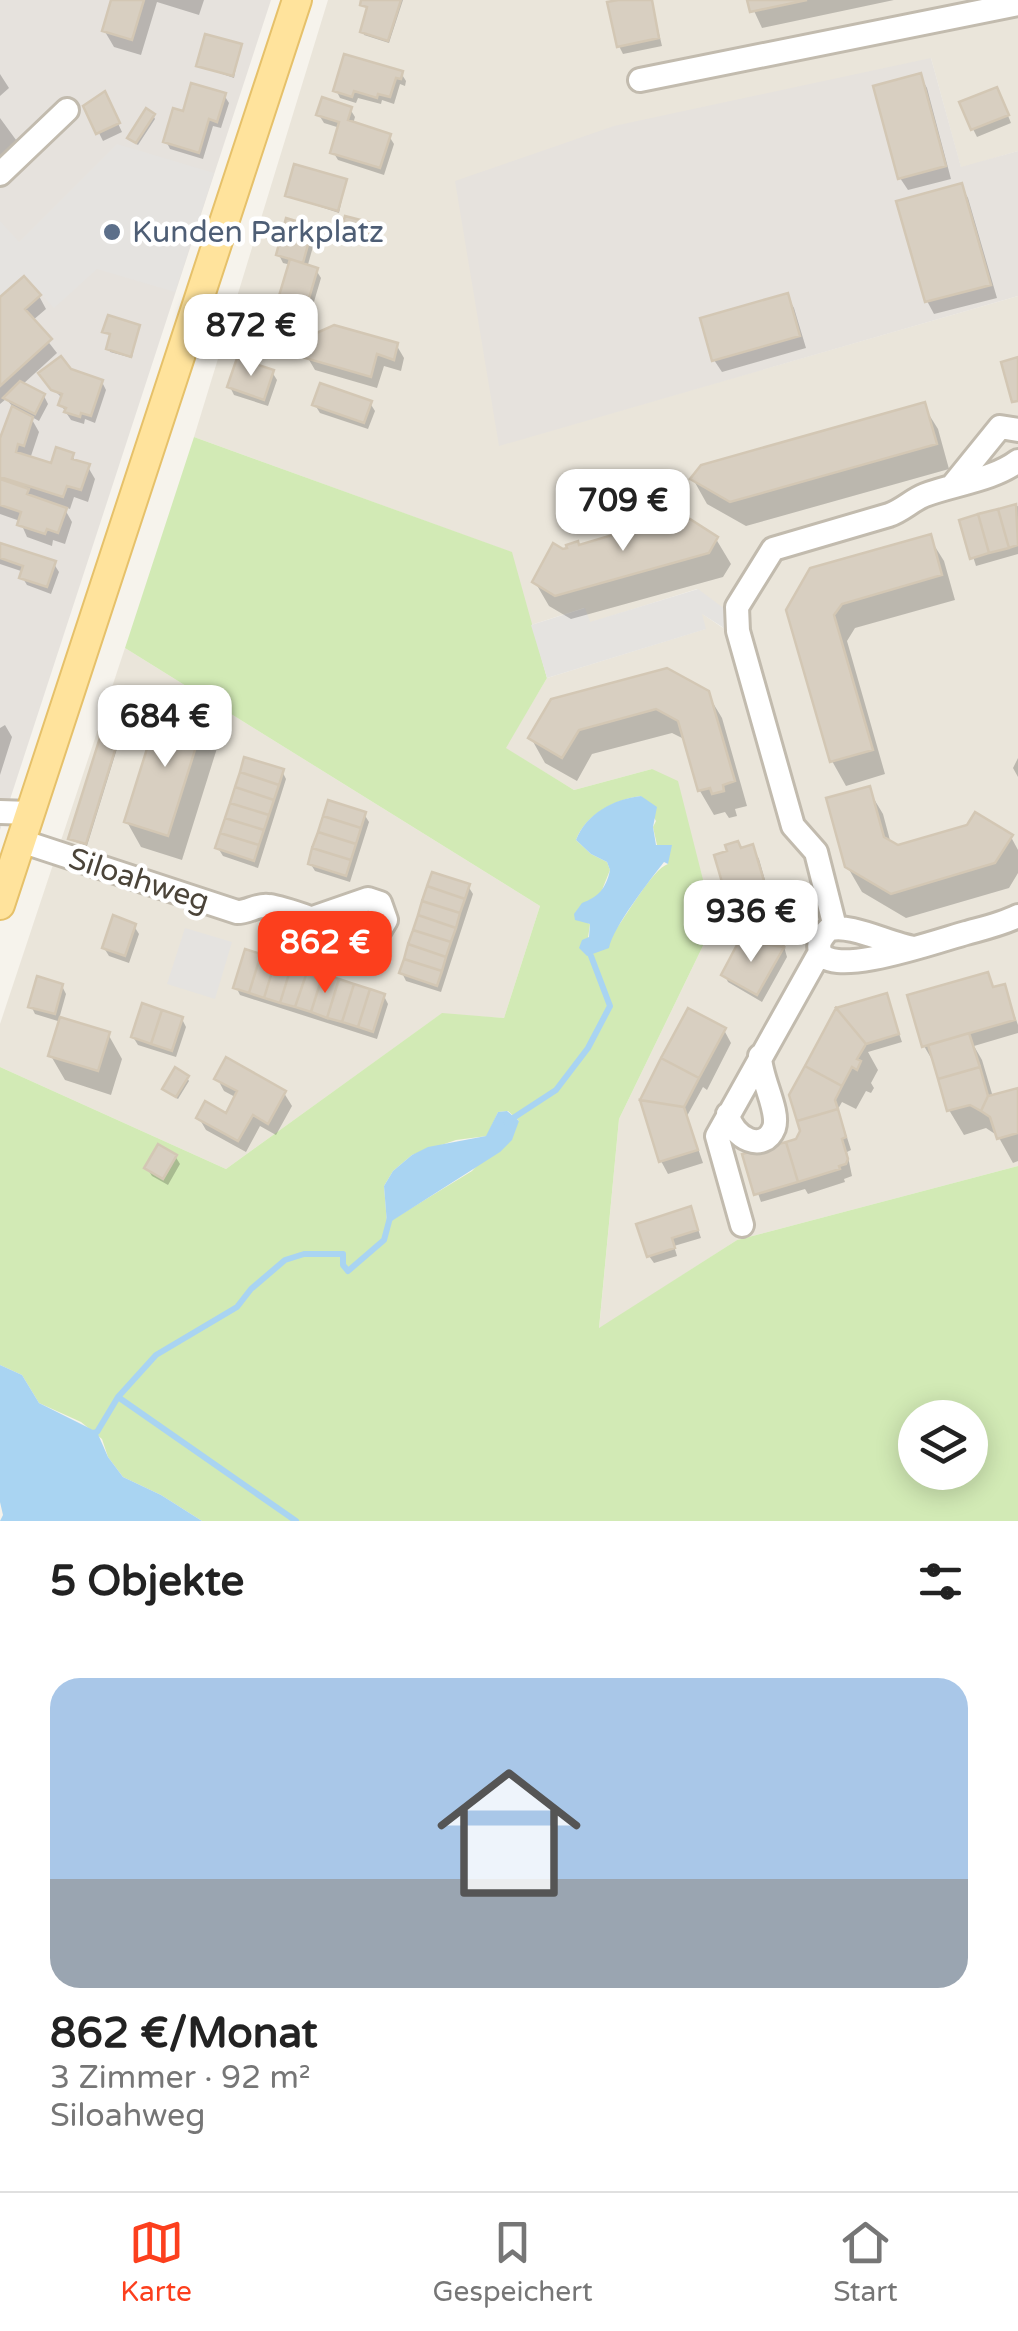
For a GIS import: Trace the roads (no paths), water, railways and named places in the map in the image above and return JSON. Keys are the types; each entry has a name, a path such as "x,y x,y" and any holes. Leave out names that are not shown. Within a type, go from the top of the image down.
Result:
{"main road":[{"path":"0,905 297,0"}],"street":[{"path":"640,80 1018,4"},
{"path":"0,174 67,110"},
{"path":"953,486 1000,427 1018,430"},
{"path":"835,927 816,852 793,826 738,631 737,607 773,549 890,516 906,509 918,497 1003,470 1018,461"},
{"path":"0,812 30,813"},
{"name":"Siloahweg","path":"21,841 237,912 267,905 316,917"},
{"path":"820,952 827,960 843,963 914,948 1018,916"},
{"path":"742,1225 717,1142 728,1114 820,952 823,935 835,927 852,928 883,942 914,948"},
{"path":"728,1114 733,1131 742,1138 754,1141 774,1130 774,1112 760,1056"}],"water":[{"path":"641,796 657,807 653,827 656,845 672,845 668,864 664,862 633,904 609,948 587,956 579,948 582,940 589,937 590,924 575,920 574,914 600,891 610,870 607,862 576,840 586,823 602,809"},
{"path":"507,1111 519,1121 512,1140 500,1152 387,1224 384,1186 393,1171 428,1147 486,1136 498,1112"},
{"path":"0,1365 22,1375 39,1403 97,1432 123,1477 202,1521 0,1521"}],"waterway":[{"path":"507,1122 556,1090 588,1048 610,1006 591,956"},
{"path":"93,1433 118,1397 156,1355 237,1307 251,1289 285,1260 304,1254 343,1254 343,1265 348,1271 384,1240 391,1214"},
{"path":"118,1397 296,1521"}],"place":[{"name":"Kunden Parkplatz","path":"112,232"}]}
